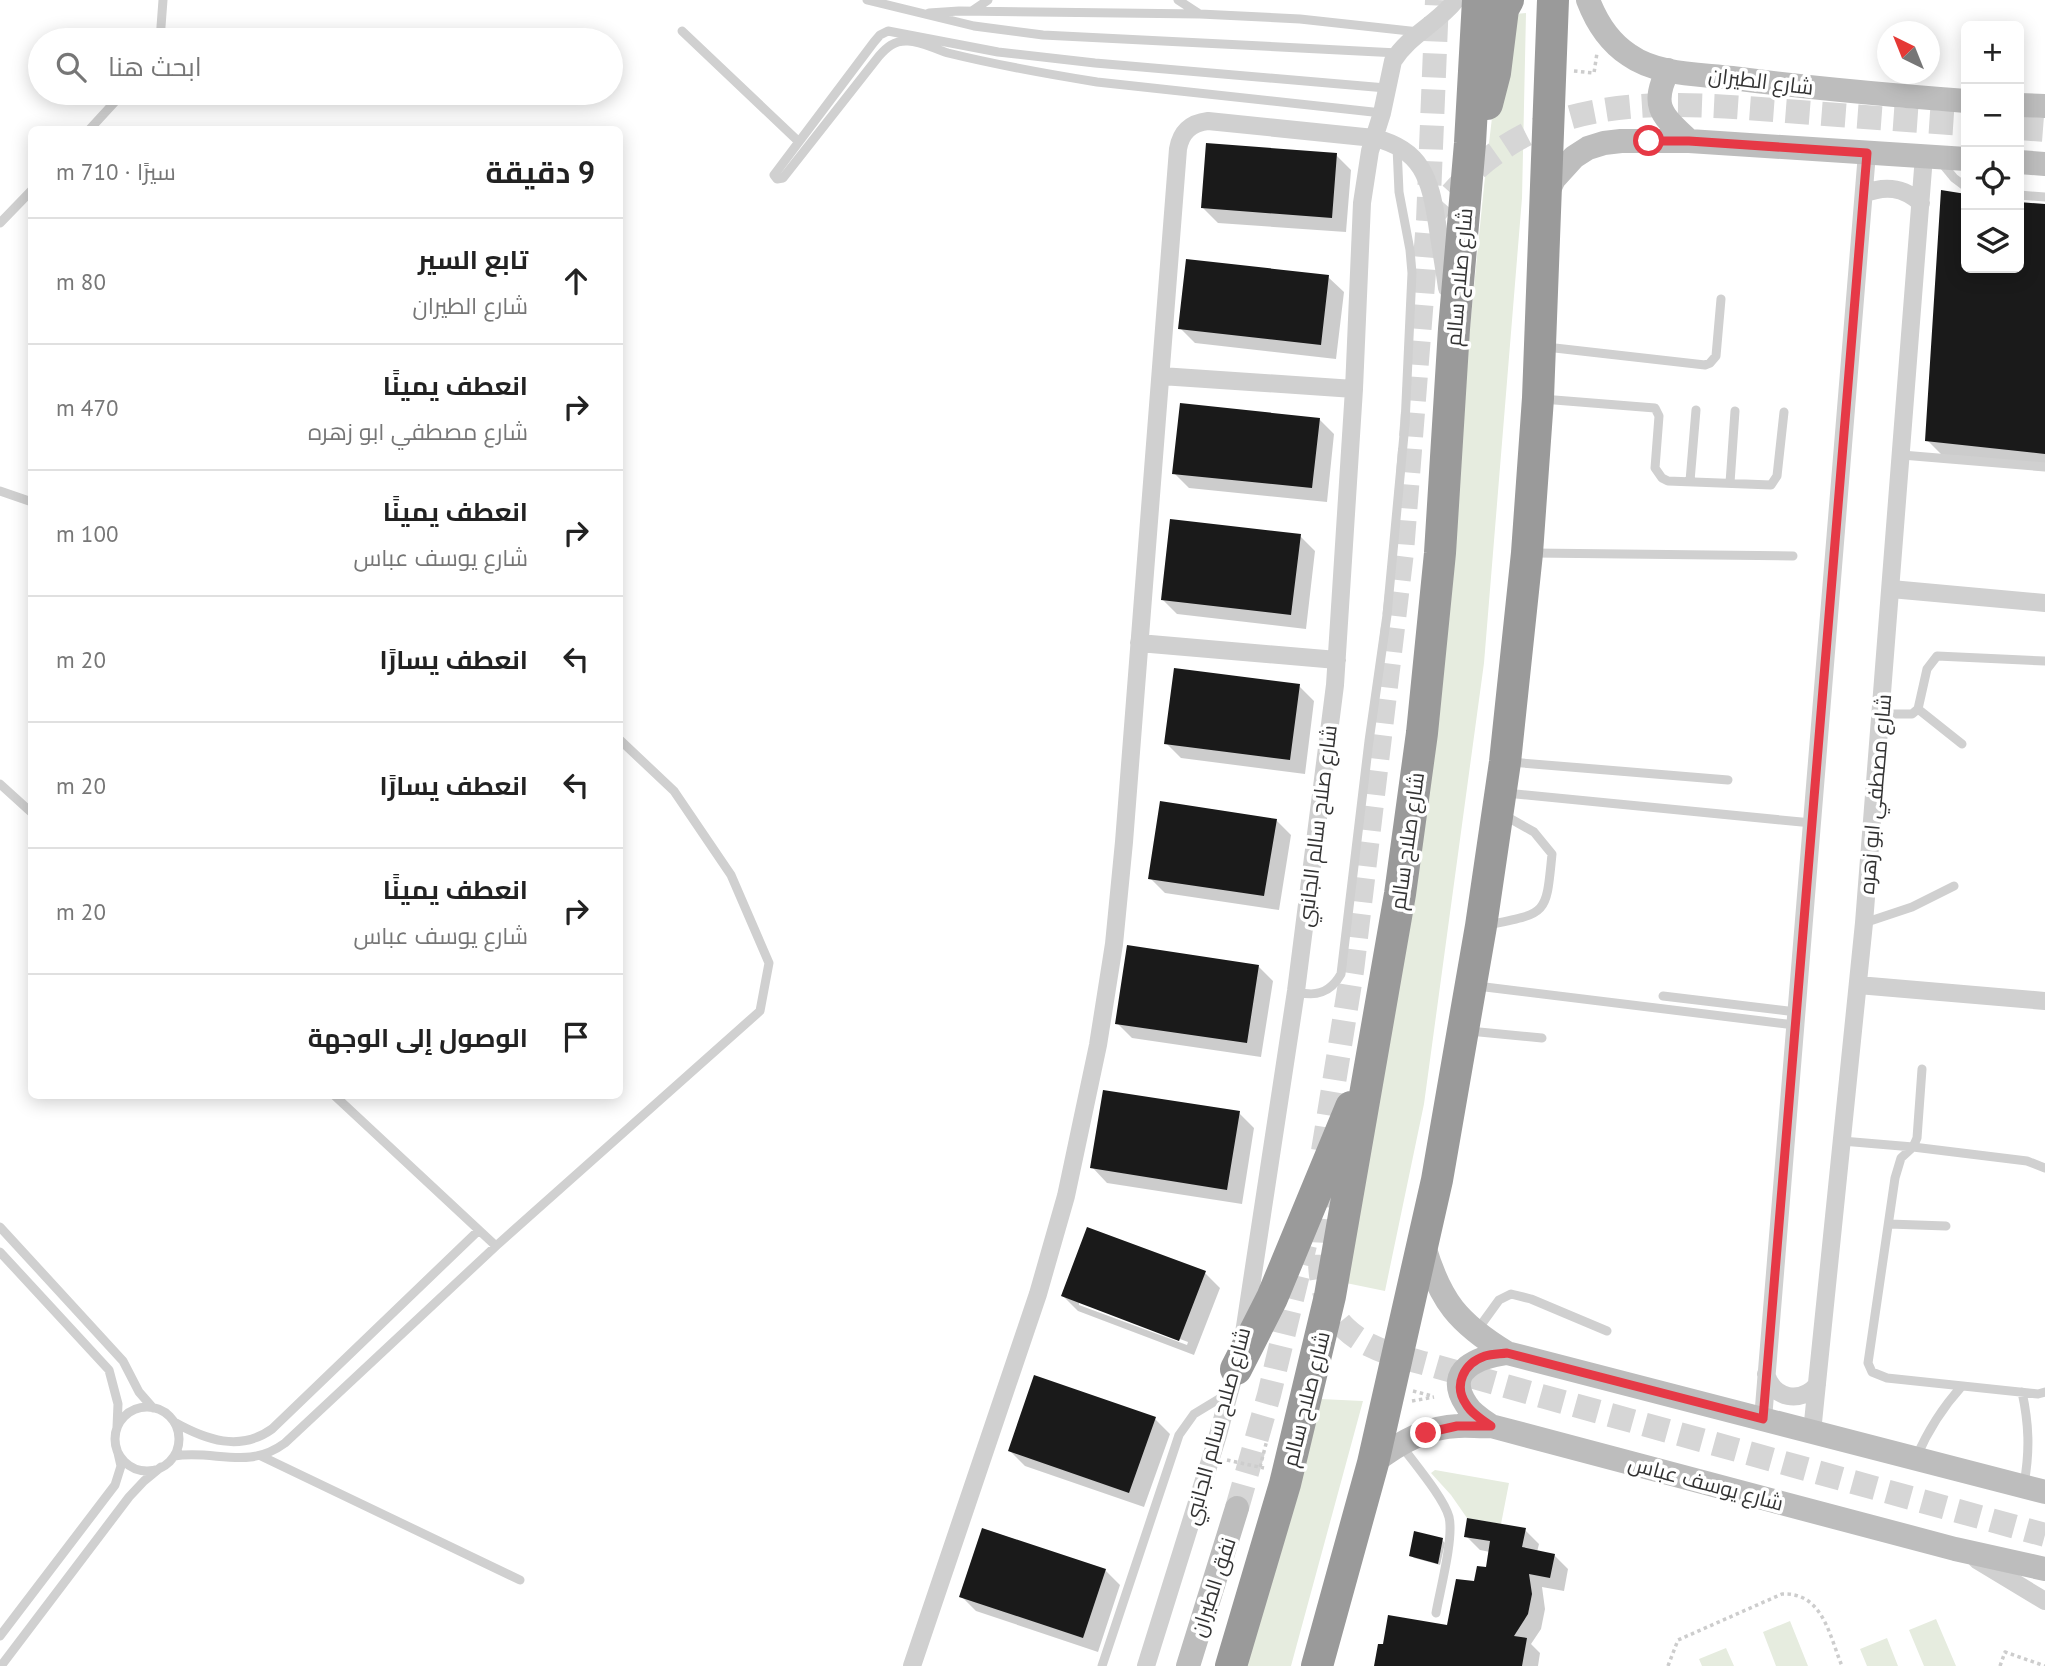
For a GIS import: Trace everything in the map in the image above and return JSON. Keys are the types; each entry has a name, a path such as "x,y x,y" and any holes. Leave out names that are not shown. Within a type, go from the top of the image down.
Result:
{"highway":[{"name":"شارع صلاح سالم","path":"1231,1666 1274,1471 1309,1390 1339,1249 1400,894 1422,733 1442,528 1478,0"},
{"path":"1470,143 1490,93 1497,62 1503,9 1508,0"},
{"path":"1317,1666 1373,1463 1424,1246 1464,1030 1501,789 1527,553 1538,398 1546,196 1548,6"},
{"path":"1233,1380 1272,1298 1372,1054"}],"main road":[{"name":"شارع الطيران","path":"1588,0 1601,26 1623,50 1645,64 1668,70 1803,87 1961,101"},
{"path":"1668,70 1658,100 1669,122 1689,141"},
{"path":"2024,104 2045,106"},
{"path":"1546,196 1562,168 1588,149 1621,141 1689,141 1961,159"},
{"path":"2024,162 2045,164"},
{"path":"1424,1246 1432,1273 1457,1316 1476,1333 1507,1353 2035,1489"},
{"path":"1491,1426 1465,1403 1461,1380 1464,1371 1473,1362 1484,1356 1507,1353"},
{"name":"شارع يوسف عباس","path":"1373,1463 1401,1444 1432,1430 1457,1426 1491,1426 1955,1549 2045,1569"},
{"name":"نفق الطيران","path":"1188,1666 1237,1508"}],"street":[{"path":"1398,52 1440,18 1456,0"},
{"name":"شارع صلاح سالم الجانبي","path":"1146,1666 1211,1457 1233,1380 1249,1309 1296,991 1337,660 1354,389 1362,203 1390,69 1398,52"},
{"path":"912,1666 1038,1294 1078,1146 1098,1045 1114,944 1178,149 1184,132 1199,122 1208,121 1374,138 1397,146 1420,165 1430,183 1454,329"},
{"path":"1763,1419 1867,153"},
{"name":"شارع مصطفي ابو زهره","path":"1812,1432 1864,923 1921,203 1931,157"},
{"path":"1864,194 1895,188 1905,191 1921,203"},
{"path":"1161,376 1354,389"},
{"path":"1891,589 2045,603"},
{"path":"1139,643 1337,660"},
{"path":"1858,985 2045,1000"},
{"path":"1766,1374 1773,1389 1787,1397 1804,1395 1817,1385"},
{"path":"1955,1549 2045,1601"}],"lane":[{"path":"161,28 163,0"},
{"path":"867,0 974,26 1043,35 1398,52"},
{"path":"971,12 988,0"},
{"path":"1178,0 1200,14"},
{"path":"924,13 1200,14 1300,19 1423,32"},
{"path":"682,31 798,141"},
{"path":"1382,114 1085,80 946,52 910,40 898,41 887,47 783,178 777,179 775,172 874,42 888,31 998,52 1095,64 1387,88"},
{"path":"93,126 112,105"},
{"path":"1296,991 1319,994 1332,986 1341,974 1368,741 1387,615 1400,487 1412,285 1410,250 1397,181 1397,146"},
{"path":"1931,157 1961,183"},
{"path":"0,223 28,194"},
{"path":"2024,195 2045,197"},
{"path":"1539,346 1705,365 1716,356 1721,299"},
{"path":"1538,398 1656,408 1659,416 1654,461 1657,474 1668,481 1767,486 1776,480 1784,412"},
{"path":"1690,481 1696,410"},
{"path":"1730,483 1735,411"},
{"path":"1902,455 2045,467"},
{"path":"0,491 28,501"},
{"path":"1527,553 1793,556"},
{"path":"1882,714 1912,714 1918,709 1927,669 1937,656 2045,661"},
{"path":"1918,709 1962,744"},
{"path":"1,1666 144,1481 174,1456 196,1453 233,1459 261,1456 285,1443 496,1246 760,1011 769,963 731,875 674,791 623,743"},
{"path":"1501,789 1728,780"},
{"path":"0,784 28,809"},
{"path":"1501,789 1812,823"},
{"path":"1481,926 1528,916 1536,912 1548,898 1552,855 1501,789"},
{"path":"1864,923 1912,907 1954,886"},
{"path":"1471,985 1796,1018"},
{"path":"1663,996 1796,1018"},
{"path":"1464,1030 1542,1038"},
{"path":"1922,1069 1917,1138 1913,1147 1901,1158 1895,1178 1868,1363 1872,1373 1887,1378 2045,1392"},
{"path":"338,1099 496,1246"},
{"path":"1842,1141 2027,1161 2045,1168"},
{"path":"1889,1224 1946,1226"},
{"path":"0,1227 124,1361 139,1392 153,1408"},
{"path":"117,1427 121,1419 135,1409 153,1408 161,1410 174,1422 210,1438 245,1442 259,1438 272,1429 479,1230"},
{"path":"0,1252 108,1370 118,1404 115,1445 120,1473 115,1485 0,1636"},
{"path":"1476,1333 1499,1300 1511,1294 1531,1299 1607,1331"},
{"path":"1102,1666 1179,1435 1194,1414 1233,1380"},
{"path":"1916,1458 1942,1408 1962,1386"},
{"path":"2022,1392 2035,1489"},
{"path":"174,1422 178,1439 174,1456"},
{"path":"1401,1444 1443,1503 1449,1517 1450,1532 1436,1613"},
{"path":"118,1453 132,1467 151,1470 161,1467"},
{"path":"261,1456 520,1580"}],"path":[{"path":"1564,70 1594,74"},
{"path":"1403,1389 1434,1397"},
{"path":"1211,1457 1274,1471 1267,1440"},
{"path":"1668,1666 1678,1640 1782,1594 1805,1597 1821,1613 1842,1666"},
{"path":"2000,1666 2005,1652 2045,1666"}],"shaded area":[{"path":"1526,13 1522,198 1484,663 1424,1104 1385,1291 1346,1283 1427,761 1484,186 1504,15"},
{"path":"1320,1399 1363,1401 1291,1666 1245,1666"},
{"path":"1435,1470 1509,1483 1501,1524 1467,1518 1431,1473"},
{"path":"1936,1619 1956,1666 1924,1666 1909,1630"},
{"path":"1790,1621 1808,1666 1776,1666 1763,1632"},
{"path":"1887,1638 1898,1666 1867,1666 1860,1649"},
{"path":"1726,1648 1734,1666 1702,1666 1699,1659"}],"building":[{"path":"1206,143 1337,153 1332,218 1201,208"},
{"path":"1941,190 1961,193 1961,273 2024,273 2024,202 2045,204 2045,454 1925,441"},
{"path":"1186,259 1329,275 1321,345 1178,329"},
{"path":"1180,403 1320,418 1312,488 1172,474"},
{"path":"1170,519 1301,534 1291,615 1161,600"},
{"path":"1174,668 1300,684 1290,760 1164,744"},
{"path":"1160,801 1277,819 1264,896 1148,879"},
{"path":"1127,945 1259,965 1247,1043 1115,1024"},
{"path":"1103,1090 1240,1111 1227,1190 1090,1168"},
{"path":"1087,1227 1206,1271 1179,1341 1061,1296"},
{"path":"1034,1375 1156,1417 1129,1493 1008,1451"},
{"path":"1467,1518 1526,1528 1522,1547 1555,1554 1550,1578 1529,1574 1532,1594 1528,1614 1514,1636 1527,1638 1522,1666 1374,1666 1378,1644 1383,1644 1388,1615 1447,1625 1456,1579 1474,1581 1477,1566 1486,1567 1490,1541 1464,1537"},
{"path":"982,1528 1106,1569 1083,1638 959,1597"},
{"path":"1414,1531 1443,1538 1438,1564 1409,1556"}],"tunnel":[{"path":"1323,1151 1352,971 1402,552 1428,221 1437,0"},
{"path":"1428,221 1468,176 1496,153 1527,134 1560,120 1595,112 1630,107 1703,105 1961,124"},
{"path":"2024,128 2045,130"},
{"path":"1326,1183 1320,1240 1321,1279 1326,1297 1334,1314 1346,1329 1377,1349 2045,1535"},
{"path":"1237,1508 1269,1395 1305,1245"}],"route":[{"path":"1426,1433 1457,1426 1491,1426 1472,1412 1465,1403 1461,1380 1464,1371 1473,1362 1484,1356 1507,1353 1763,1419 1867,153 1689,141 1649,141"}]}
